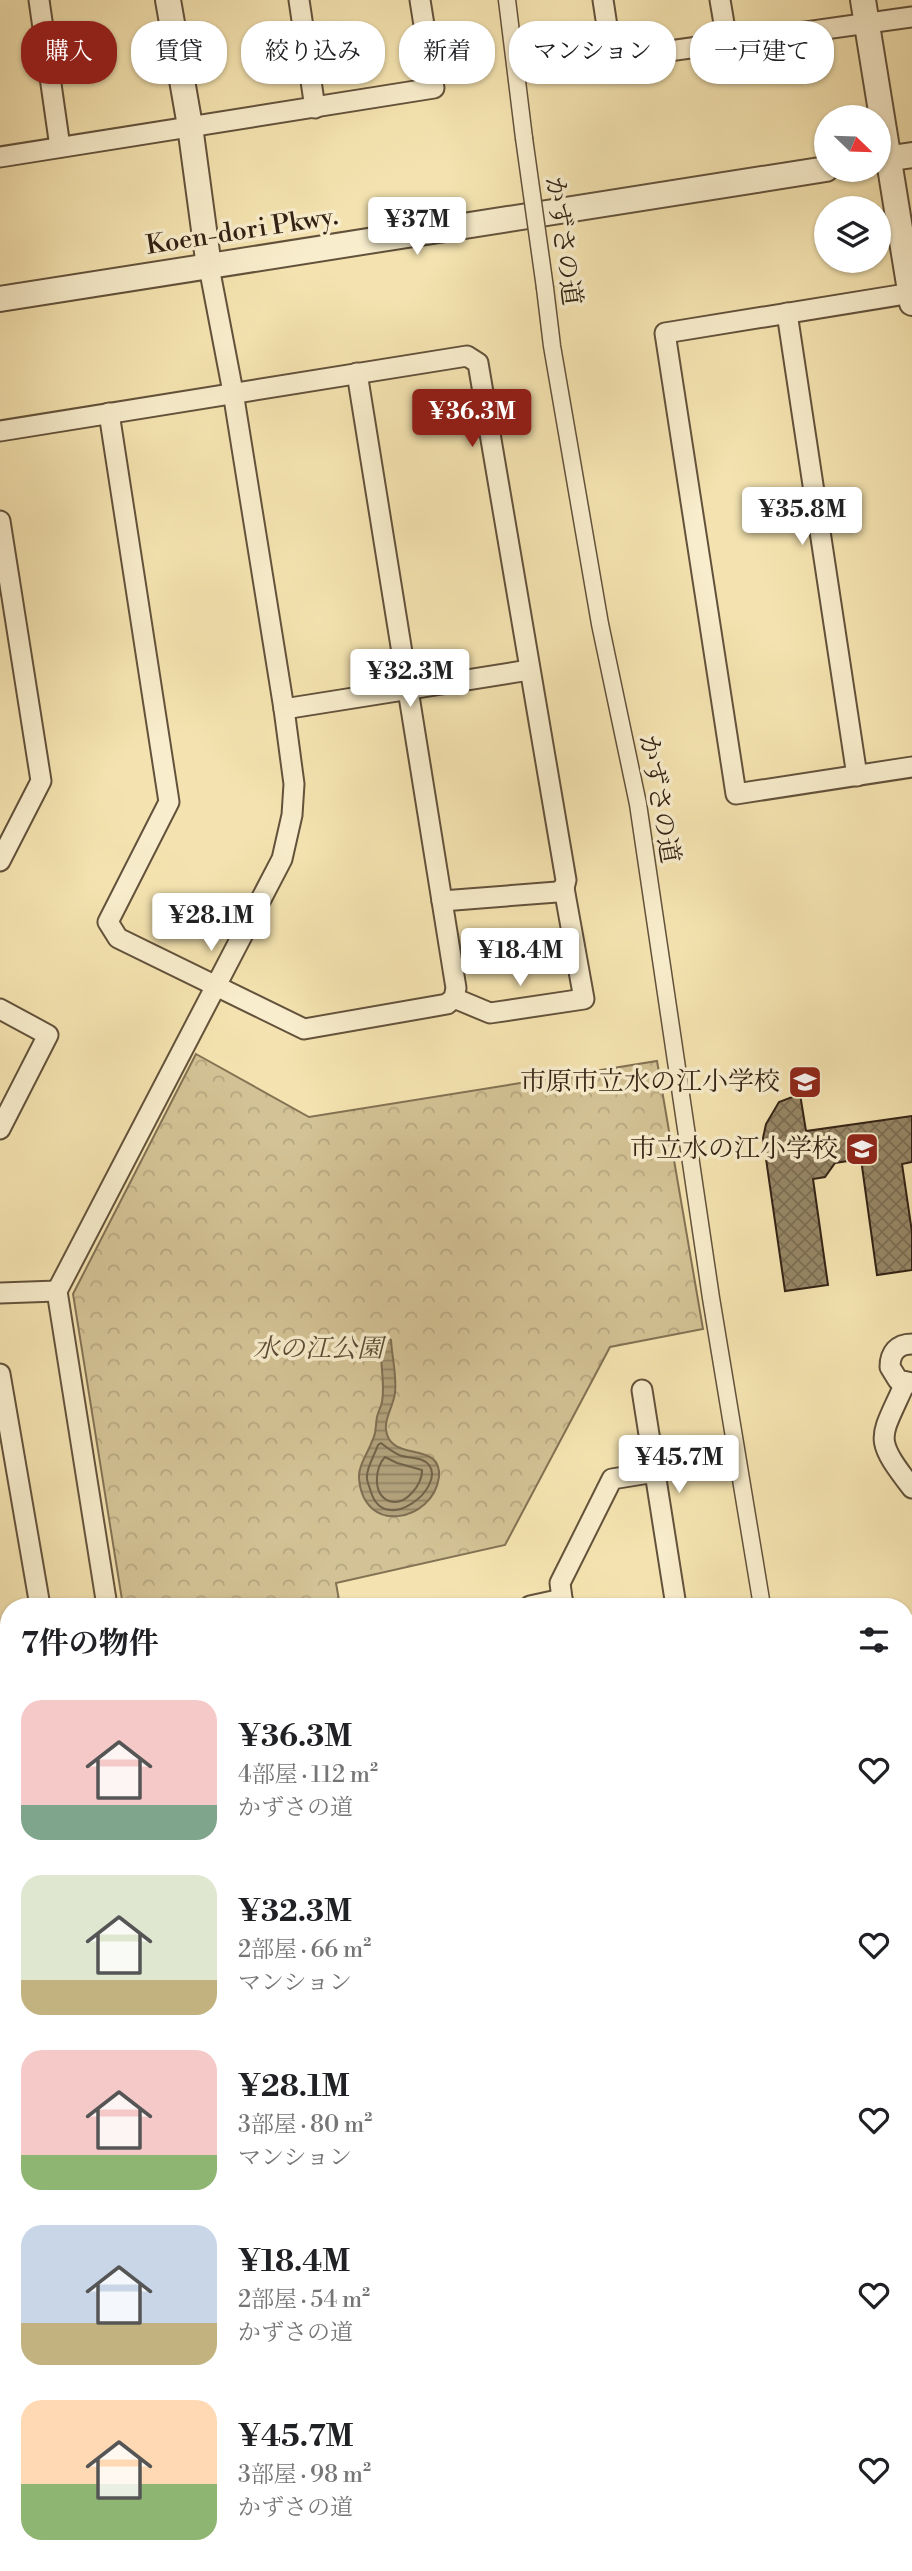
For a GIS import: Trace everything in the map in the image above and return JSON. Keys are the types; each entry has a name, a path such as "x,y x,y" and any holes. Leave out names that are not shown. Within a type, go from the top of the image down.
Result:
{"street":[{"path":"39,0 60,148"},
{"path":"106,1598 57,1291 282,859 292,815 293,784 284,709 233,392 209,267 190,126 169,0"},
{"path":"299,0 315,108"},
{"path":"0,158 434,88 420,0"},
{"name":"かずさの道","path":"507,0 552,346 600,624 638,804 711,1298 761,1598"},
{"path":"603,0 612,59 690,47"},
{"path":"720,0 724,21"},
{"path":"863,0 893,158 911,296 665,333 736,794 912,767"},
{"path":"834,29 912,18"},
{"name":"Koen-dori Pkwy.","path":"0,299 814,171"},
{"path":"787,313 857,776"},
{"path":"0,431 467,356 478,363 566,880 564,888 583,999 490,1013 454,998"},
{"path":"109,413 169,802 108,922 118,938 304,1029 447,1004 454,998 456,988 357,373"},
{"path":"0,521 41,781 0,861"},
{"path":"284,709 529,670"},
{"path":"442,901 557,892 564,888"},
{"path":"0,1009 48,1035 3,1116"},
{"path":"0,1293 57,1291"},
{"path":"912,1344 899,1347 890,1359 892,1374 909,1383 883,1434 883,1443 889,1457 912,1488"},
{"path":"0,1374 7,1453 38,1598"},
{"path":"642,1390 675,1598"},
{"path":"562,1598 560,1583 612,1479 655,1472"}],"green space":[{"name":"水の江公園","path":"196,1054 309,1117 657,1061 703,1329 610,1347 505,1545 336,1583 339,1598 122,1598 73,1294"}],"water":[{"path":"382,1338 391,1340 395,1373 394,1399 386,1422 389,1439 402,1449 434,1460 439,1477 434,1492 425,1504 398,1516 384,1515 372,1509 363,1496 359,1478 382,1402 381,1346"}],"building":[{"path":"800,1094 806,1131 912,1116 912,1162 902,1164 912,1232 912,1270 877,1275 861,1159 835,1163 825,1177 813,1179 828,1285 785,1291 763,1138 766,1124 779,1102"}],"place":[{"name":"市原市立水の江小学校","path":"805,1082"},
{"name":"市立水の江小学校","path":"862,1149"}]}
